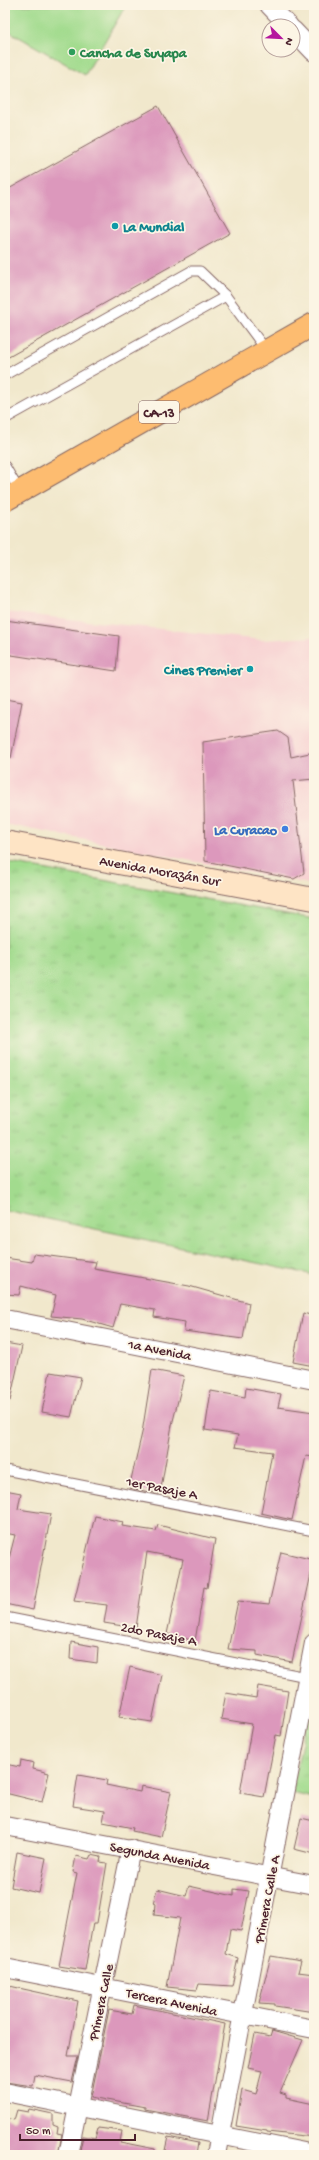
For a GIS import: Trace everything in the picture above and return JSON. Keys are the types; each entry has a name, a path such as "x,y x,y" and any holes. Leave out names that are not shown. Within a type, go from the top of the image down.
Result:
{"main road":[{"name":"CA-13","path":"13,496 314,324"}],"street":[{"path":"269,5 281,18"},
{"path":"301,38 314,52"},
{"name":"Avenida Morazán Sur","path":"5,842 314,899"},
{"name":"1a Avenida","path":"5,1319 314,1380"},
{"name":"Primera Calle A","path":"216,2155 244,2016 314,1643"},
{"name":"Segunda Avenida","path":"5,1826 131,1849 314,1886"},
{"name":"Primera Calle","path":"68,2155 131,1849"},
{"name":"Tercera Avenida","path":"5,1968 314,2029"},
{"path":"5,2092 314,2154"}],"lane":[{"path":"5,375 191,271 200,271 226,296 267,351"},
{"path":"5,419 226,296"},
{"path":"5,466 13,496"},
{"name":"1er Pasaje A","path":"5,1470 314,1531"},
{"name":"2do Pasaje A","path":"5,1617 307,1677"}],"shaded area":[{"path":"5,612 262,640 314,637 314,885 5,824"}],"green space":[{"name":"Cancha de Suyapa","path":"5,5 126,5 85,75 5,29"},
{"path":"5,862 314,919 314,1275 5,1210"},
{"path":"314,1689 314,1798 291,1793"}],"building":[{"name":"La Mundial","path":"158,106 230,233 5,359 5,191"},
{"path":"5,620 119,636 116,671 5,654"},
{"path":"5,699 22,702 11,758 5,758"},
{"path":"278,731 288,738 291,757 314,752 314,779 293,781 304,873 294,879 205,861 203,742"},
{"path":"34,1254 96,1262 94,1269 189,1286 249,1303 243,1339 184,1331 185,1322 154,1317 155,1310 120,1304 113,1328 82,1319 51,1316 56,1295 21,1286 19,1295 5,1294 5,1258 32,1262"},
{"path":"303,1313 314,1316 314,1366 293,1362"},
{"path":"5,1343 22,1346 10,1401 5,1400"},
{"path":"152,1370 184,1376 172,1425 160,1494 129,1488 142,1433"},
{"path":"50,1372 81,1377 71,1417 42,1412"},
{"path":"246,1388 281,1394 278,1407 314,1412 314,1457 306,1456 292,1520 261,1513 272,1452 235,1447 238,1435 205,1430 211,1391 245,1397"},
{"path":"5,1490 21,1493 18,1509 51,1514 33,1610 5,1604 5,1574 15,1535 5,1533"},
{"path":"95,1516 123,1522 122,1526 156,1531 158,1525 215,1539 207,1588 204,1587 195,1641 167,1634 183,1559 147,1552 136,1628 104,1623 107,1605 74,1601"},
{"path":"281,1552 314,1560 292,1662 257,1655 257,1651 228,1649 238,1601 269,1604"},
{"path":"71,1642 98,1647 97,1663 70,1659"},
{"path":"130,1667 162,1675 152,1722 119,1717"},
{"path":"258,1686 288,1691 281,1736 276,1735 264,1797 240,1793 252,1724 221,1719 226,1693 256,1698"},
{"path":"21,1760 34,1763 33,1769 49,1773 42,1802 5,1793 5,1764 20,1767"},
{"path":"78,1775 107,1780 106,1785 140,1792 141,1786 171,1792 161,1837 132,1831 133,1828 103,1822 105,1811 73,1806"},
{"path":"301,1818 314,1821 314,1854 294,1849"},
{"path":"17,1852 46,1858 39,1893 11,1887"},
{"path":"91,1855 101,1857 100,1862 107,1863 97,1923 93,1923 85,1970 59,1966 77,1873 73,1872 76,1856 89,1859"},
{"path":"189,1886 234,1896 234,1889 249,1891 241,1931 230,1929 226,1954 238,1958 232,1986 199,1984 197,1990 167,1987 180,1918 154,1915 155,1903 153,1903 157,1889 186,1896"},
{"path":"271,1956 301,1961 298,1972 314,1974 314,2012 275,2006 275,2004 259,2003"},
{"path":"5,1985 78,2001 68,2056 78,2056 72,2082 35,2075 33,2086 5,2082"},
{"path":"134,2005 225,2024 208,2121 91,2097 109,2010 132,2014"},
{"path":"272,2031 303,2040 280,2093 286,2095 286,2098 314,2104 314,2137 267,2132 236,2126 242,2090 256,2094 262,2071 248,2068 255,2034 270,2037"},
{"path":"29,2109 53,2114 53,2125 58,2127 57,2133 62,2134 58,2155 5,2155 5,2118 14,2120 17,2110 28,2112"},
{"path":"98,2128 122,2131 120,2142 155,2149 155,2155 79,2155 83,2136 95,2138"},
{"path":"168,2137 198,2143 196,2155 164,2155"}],"place":[{"name":"Cancha de Suyapa","path":"72,52"},
{"name":"La Mundial","path":"115,226"},
{"name":"Cines Premier","path":"250,669"},
{"name":"La Curacao","path":"285,829"}]}
